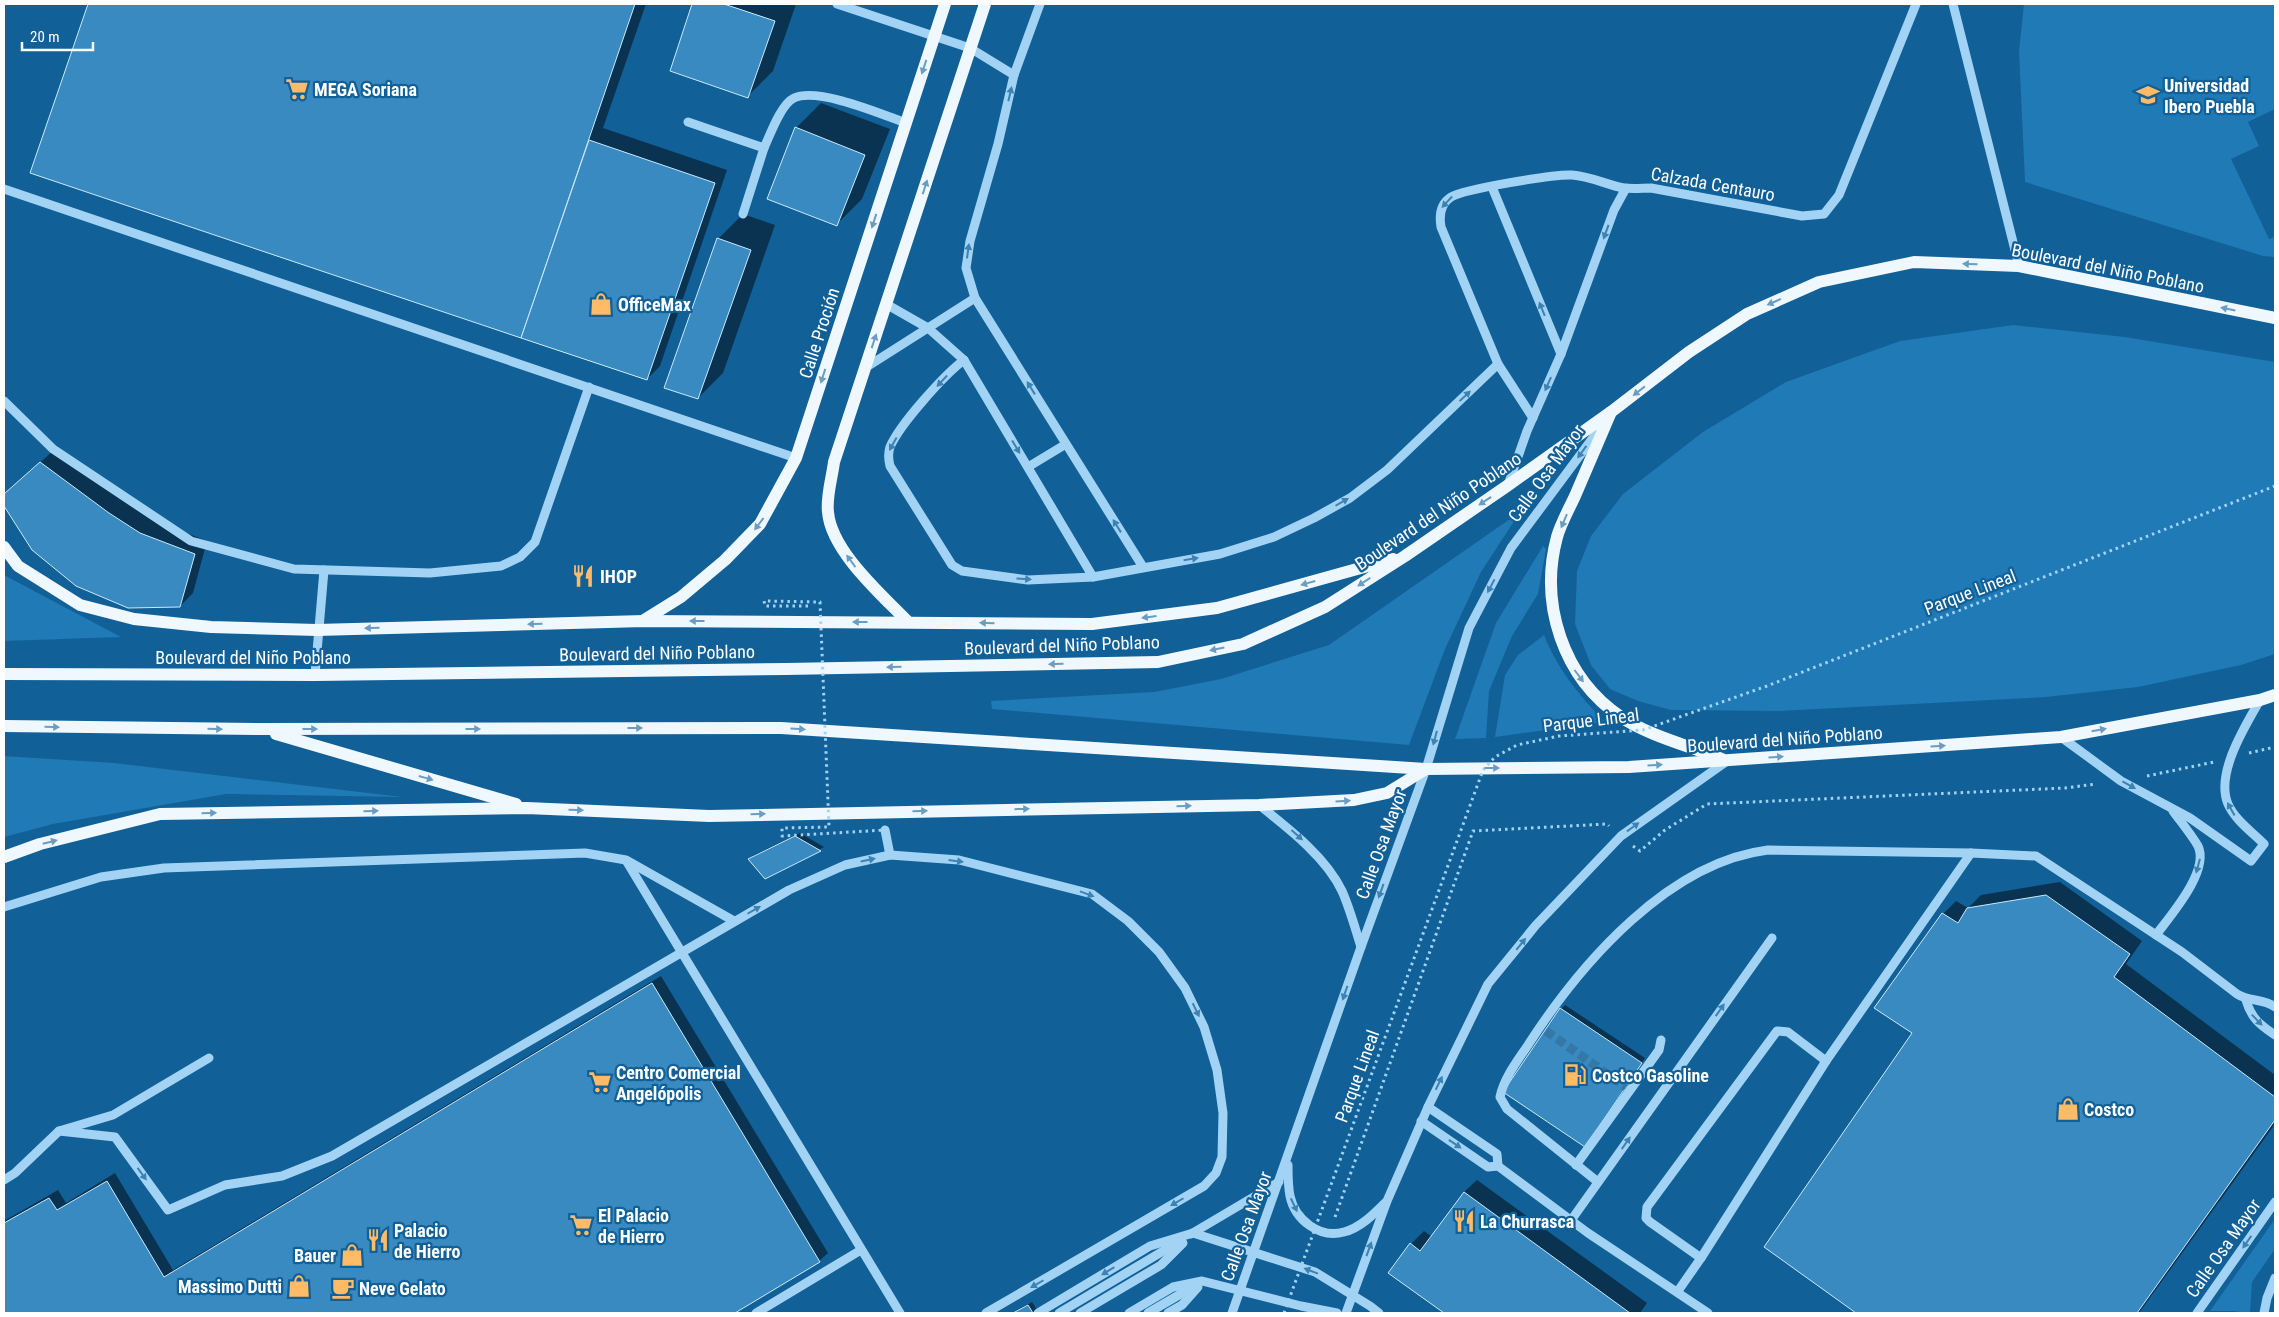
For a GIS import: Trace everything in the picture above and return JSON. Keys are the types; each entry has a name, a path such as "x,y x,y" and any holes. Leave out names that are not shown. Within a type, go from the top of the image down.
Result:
{"main road":[{"name":"Calle Proción","path":"644,620 681,597 725,560 760,524 796,458 945,4"},
{"path":"908,622 854,565 838,542 828,512 834,462 985,4"},
{"name":"Boulevard del Niño Poblano","path":"4,674 315,675 1158,662 1243,644 1325,607 1405,556 1508,486 1611,412 1689,352 1747,314 1819,282 1914,262 2019,266 2275,318"},
{"path":"1611,412 1557,536 1550,575 1556,630 1574,670 1595,695 1620,716 1634,724 1727,761"},
{"path":"4,547 18,566 80,605 134,620 211,628 318,630 644,620 1092,624 1217,608 1405,556"},
{"name":"Boulevard del Niño Poblano","path":"4,726 262,730 781,728 1426,769 1629,767 2061,737 2260,700 2275,695"},
{"path":"262,730 527,808"},
{"path":"4,857 40,844 160,814 527,808 709,816 1259,805 1354,800 1387,793 1426,769"}],"street":[{"path":"837,4 970,48 1014,75"},
{"path":"1040,4 1014,75 998,144 970,240 966,268 975,298 1143,567"},
{"name":"Calzada Centauro","path":"1508,486 1533,418 1561,354 1614,210 1626,188 1651,188 1802,216 1824,214 1839,195 1916,4"},
{"path":"1953,4 2019,266"},
{"path":"743,214 764,148 783,108 793,98 810,94 863,106 906,123"},
{"path":"688,122 764,148"},
{"path":"1533,418 1498,364 1440,227 1439,215 1443,204 1452,196 1550,176 1573,175 1626,188"},
{"path":"1492,187 1561,354"},
{"path":"4,189 796,458"},
{"path":"865,368 975,298"},
{"path":"886,304 928,328 964,360 1093,577"},
{"path":"964,360 921,404 891,445 888,456 890,466 952,565 962,572 1028,580 1093,577 1220,554 1274,537 1350,498 1387,470 1498,364"},
{"path":"4,401 53,449 191,541 294,570 430,573 501,566 520,557 535,542 589,387"},
{"name":"Calle Osa Mayor","path":"1232,1313 1426,769 1469,628 1511,548 1611,412"},
{"path":"1028,467 1066,444"},
{"path":"315,675 324,570"},
{"path":"2061,737 2121,781 2172,808 2221,838 2251,861 2264,844 2236,818 2228,804 2224,791 2237,739 2260,700"},
{"path":"1346,1313 1387,1201 1428,1107 1488,984 1536,925 1621,836 1727,761"},
{"path":"1259,805 1299,836 1324,866 1341,890 1361,947"},
{"path":"2156,935 2176,908 2197,872 2201,859 2198,847 2172,808"},
{"path":"885,830 890,856"},
{"path":"1598,1182 1507,1109 1500,1098 1502,1085 1583,970 1650,904 1691,876 1719,861 1744,853 1768,850 1971,853 2036,856 2156,935 2246,1000 2249,1012 2256,1022 2275,1035"},
{"path":"4,907 101,877 164,868 585,852 626,860 734,921"},
{"path":"1678,1291 1826,1061 1971,853"},
{"path":"59,1131 115,1137 168,1210 225,1184 282,1176 332,1156 789,890 845,865 890,856 959,860 1092,894 1128,921 1164,959 1185,988 1204,1027 1217,1070 1223,1113 1222,1158 1216,1174 1204,1186 986,1313"},
{"path":"626,860 900,1313"},
{"path":"1572,1219 1772,938"},
{"path":"2246,1000 2257,999 2275,1007"},
{"path":"1701,1258 1650,1222 1646,1218 1648,1207 1777,1031 1788,1032 1826,1061"},
{"path":"1576,1165 1628,1088 1659,1050 1661,1040"},
{"path":"4,1180 15,1173 59,1131 113,1115 209,1058"},
{"path":"1428,1107 1497,1154 1498,1166"},
{"path":"1422,1121 1488,1167 1498,1166 1588,1232 1708,1313"},
{"path":"1288,1157 1290,1196 1294,1207 1308,1225 1329,1234 1345,1232 1369,1218 1387,1201"},
{"path":"1059,1313 1279,1182"},
{"name":"Calle Osa Mayor","path":"2197,1313 2275,1202"},
{"path":"1080,1313 1161,1265 1193,1233"},
{"path":"1038,1313 1150,1246 1193,1233 1315,1272 1379,1313"},
{"path":"756,1313 861,1250"},
{"path":"2264,1313 2267,1298 2275,1278"},
{"path":"1148,1313 1202,1280"},
{"path":"1168,1313 1182,1305 1202,1280"},
{"path":"1129,1313 1173,1287 1202,1280 1240,1291 1336,1313"}],"path":[{"name":"Parque Lineal","path":"1284,1313 1483,770 1495,757 1517,745 1558,736 1643,730 1767,686 2275,486"},
{"path":"808,606 765,606 764,601 820,602 829,827 782,828 782,836 885,830"},
{"path":"1640,851 1665,830 1707,804 2065,788 2174,772 2275,747"},
{"path":"1329,1234 1473,831 1607,824"}],"shaded area":[{"name":"Universidad Ibero Puebla","path":"2024,4 2275,4 2275,109 2248,122 2259,146 2231,159 2269,239 2275,237 2275,257 2263,256 2025,182 2019,51"},
{"path":"2013,325 2125,337 2275,362 2275,654 2241,665 2138,687 2046,697 1779,711 1671,710 1638,701 1610,689 1591,665 1575,624 1577,571 1591,536 1623,494 1703,432 1786,382 1900,341"},
{"path":"1520,512 1481,572 1445,649 1409,745 992,709 991,701 1154,692 1221,679 1329,645"},
{"path":"1543,546 1546,549 1538,594 1512,636 1489,691 1486,738 1455,739 1496,623"},
{"path":"4,575 121,637 4,641"},
{"path":"1544,635 1556,660 1570,682 1605,722 1495,737 1505,675 1518,655"},
{"path":"4,756 114,763 402,797 226,794 53,824 4,837"},
{"path":"2275,1219 2275,1249 2252,1282 2250,1313 2210,1311"}],"building":[{"path":"88,4 635,4 521,338 30,173"},
{"path":"692,4 724,4 775,21 748,98 670,71"},
{"path":"795,127 865,155 837,226 767,199"},
{"path":"589,140 715,183 647,380 521,338"},
{"path":"717,238 751,250 698,399 664,388"},
{"path":"40,462 109,513 140,533 195,554 180,607 128,608 76,586 32,550 4,506 4,494"},
{"path":"795,836 821,851 765,879 748,859"},
{"name":"Costco","path":"2046,895 2130,954 2114,977 2275,1097 2275,1120 2137,1313 1856,1313 1764,1247 1912,1033 1874,1008 1942,913 1958,923 1967,908"},
{"name":"Centro Comercial Angelópolis","path":"652,983 820,1262 735,1313 4,1313 4,1223 49,1198 57,1210 107,1181 164,1277"},
{"name":"Costco Gasoline","path":"1560,1008 1642,1063 1585,1147 1503,1092"},
{"path":"1464,1192 1630,1313 1444,1313 1388,1273 1410,1243 1420,1251"},
{"path":"1028,1305 1033,1313 1013,1313"}],"tunnel":[{"path":"1546,1031 1626,1087"}],"place":[{"name":"MEGA Soriana","path":"297,89"},
{"name":"Universidad Ibero Puebla","path":"2148,95"},
{"name":"OfficeMax","path":"601,304"},
{"name":"IHOP","path":"583,576"},
{"name":"Costco Gasoline","path":"1575,1075"},
{"name":"Centro Comercial Angelópolis","path":"600,1082"},
{"name":"Costco","path":"2068,1109"},
{"name":"La Churrasca","path":"1464,1221"},
{"name":"El Palacio de Hierro","path":"581,1225"},
{"name":"Palacio de Hierro","path":"378,1240"},
{"name":"Bauer","path":"352,1255"},
{"name":"Massimo Dutti","path":"299,1286"},
{"name":"Neve Gelato","path":"343,1288"}]}
